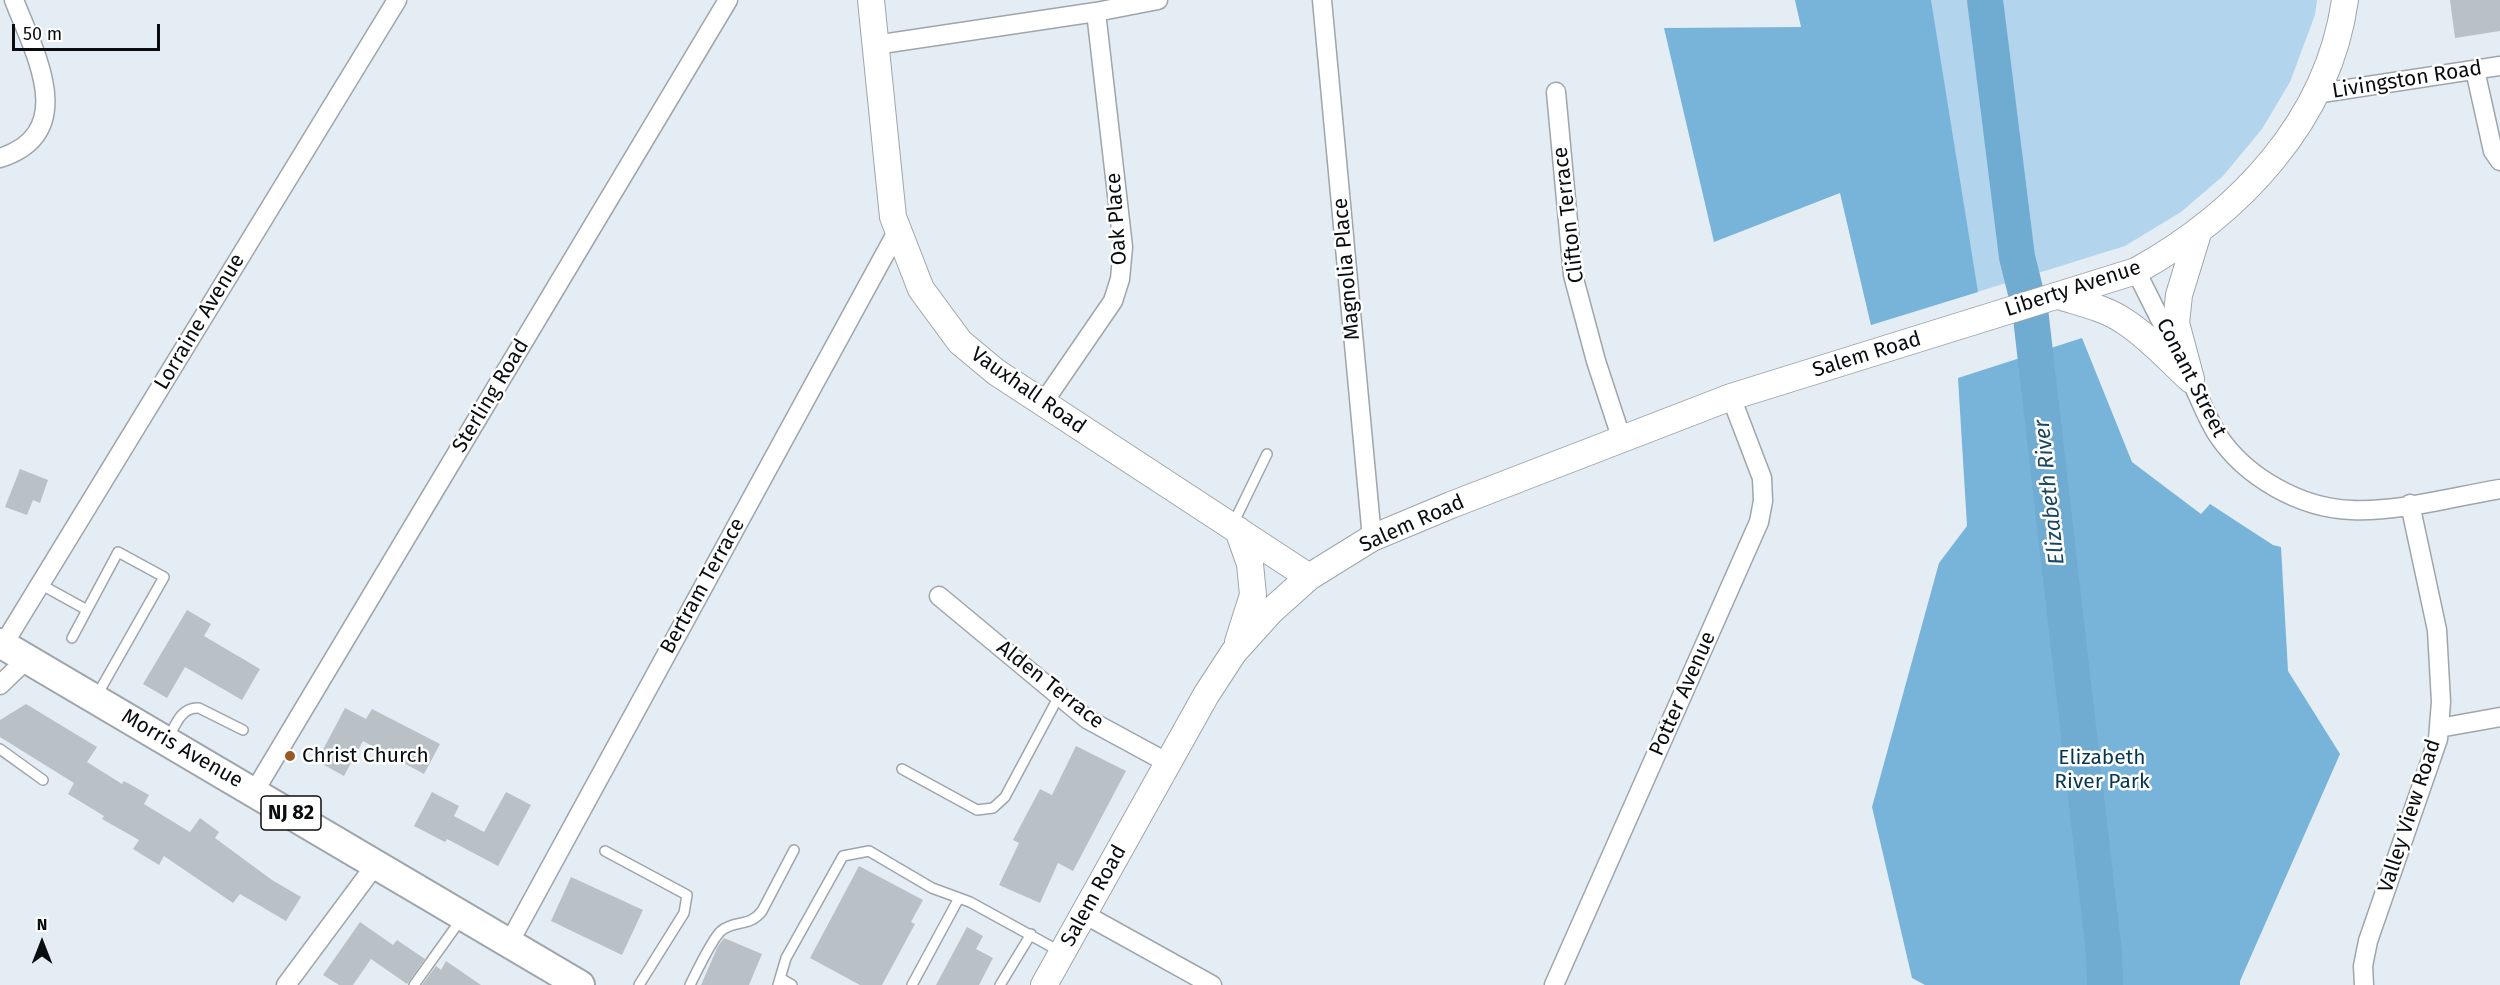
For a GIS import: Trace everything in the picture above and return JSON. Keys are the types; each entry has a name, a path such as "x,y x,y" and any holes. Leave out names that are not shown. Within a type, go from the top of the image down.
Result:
{"main road":[{"name":"Morris Avenue","path":"10,649 580,985"}],"street":[{"path":"0,158 13,154 29,142 45,114 47,95 43,75 14,0"},
{"name":"Lorraine Avenue","path":"0,685 10,649 40,584 397,0"},
{"name":"Sterling Road","path":"254,792 728,0"},
{"name":"Vauxhall Road","path":"871,0 893,217 921,289 960,342 996,372 1309,577"},
{"path":"875,45 1096,12 1158,0"},
{"name":"Magnolia Place","path":"1322,0 1372,538"},
{"name":"Liberty Avenue","path":"1982,319 2136,271 2198,233 2243,195 2278,153 2315,94 2335,48 2345,0"},
{"name":"Oak Place","path":"1043,403 1113,301 1120,279 1124,247 1096,12"},
{"name":"Livingston Road","path":"2315,94 2500,66"},
{"path":"2475,70 2493,152 2500,161"},
{"name":"Clifton Terrace","path":"1556,92 1573,275 1596,361 1622,440"},
{"name":"Bertram Terrace","path":"509,943 898,230"},
{"path":"2191,380 2176,323 2179,295 2198,233"},
{"name":"Conant Street","path":"2136,271 2191,380 2206,416 2219,437 2238,459 2260,478 2306,501 2352,510 2410,504 2500,489"},
{"path":"2059,296 2106,311 2123,320 2143,335 2191,380"},
{"name":"Salem Road","path":"1044,985 1206,695 1234,652 1271,611 1309,577 1372,538 1451,505 1731,398 1982,319"},
{"name":"Potter Avenue","path":"1554,985 1759,522 1763,501 1762,478 1731,398"},
{"name":"Valley View Road","path":"2364,985 2363,966 2368,941 2429,769 2439,728 2441,702 2437,630 2410,504"},
{"path":"1234,652 1253,595 1250,564 1235,528"},
{"name":"Alden Terrace","path":"939,596 1087,719 1168,764"},
{"path":"2439,728 2500,717"},
{"path":"286,985 376,864"},
{"path":"1084,914 1212,985"}],"lane":[{"path":"1235,528 1267,454"},
{"path":"72,638 118,552 164,577 95,699"},
{"path":"40,584 87,610"},
{"path":"902,769 977,810 993,808 1005,798 1059,696"},
{"path":"167,741 184,710 191,707 199,708 243,730"},
{"path":"0,749 43,780"},
{"path":"690,985 720,931 756,919 794,850"},
{"path":"605,851 687,895 684,913 639,985"},
{"path":"792,985 779,982 786,958 843,856 869,851 932,888 959,898 1031,934 1063,954"},
{"path":"912,985 959,898"},
{"path":"414,985 463,916"},
{"path":"1000,985 1031,934"}],"shaded area":[{"path":"1795,0 2317,0 2315,15 2290,82 2262,129 2223,176 2181,212 2125,246 1871,325"}],"green space":[{"path":"1795,0 1931,0 1978,292 1871,325 1840,193 1714,242 1664,28 1801,27"},
{"name":"Elizabeth River Park","path":"2082,338 2132,462 2201,514 2210,504 2273,545 2281,547 2288,671 2340,754 2240,985 1925,985 1912,978 1872,807 1939,563 1967,526 1958,378"}],"building":[{"path":"2450,0 2500,0 2500,31 2455,38"},
{"path":"20,469 48,480 40,503 33,500 27,515 5,507"},
{"path":"187,610 211,624 204,636 260,669 242,700 185,667 167,698 143,684"},
{"path":"26,704 97,747 87,762 122,784 124,781 149,795 144,804 190,832 200,818 219,832 215,838 272,880 301,897 286,921 240,894 233,903 164,856 159,865 133,849 139,840 102,819 104,816 68,794 74,783 0,737 0,720"},
{"path":"345,708 366,719 372,709 440,744 424,774 363,741 344,776 317,761"},
{"path":"1076,746 1126,771 1073,871 1058,863 1040,903 999,885 1019,843 1013,840 1040,789 1052,795"},
{"path":"432,792 459,806 454,816 484,832 506,792 531,805 498,866 447,839 445,842 414,826"},
{"path":"859,866 923,900 911,922 915,924 882,985 860,985 810,958"},
{"path":"571,877 643,910 622,955 551,921"},
{"path":"360,922 393,945 397,940 425,959 407,984 371,959 353,985 339,985 323,975"},
{"path":"967,927 983,936 976,949 993,958 979,985 936,985"},
{"path":"724,938 762,954 749,985 701,985 718,946"},
{"path":"446,961 481,985 422,985 436,966 441,970"}],"waterway":[{"name":"Elizabeth River","path":"1985,0 2017,257 2030,309 2104,953 2105,985"}],"place":[{"name":"Christ Church","path":"290,756"}]}
